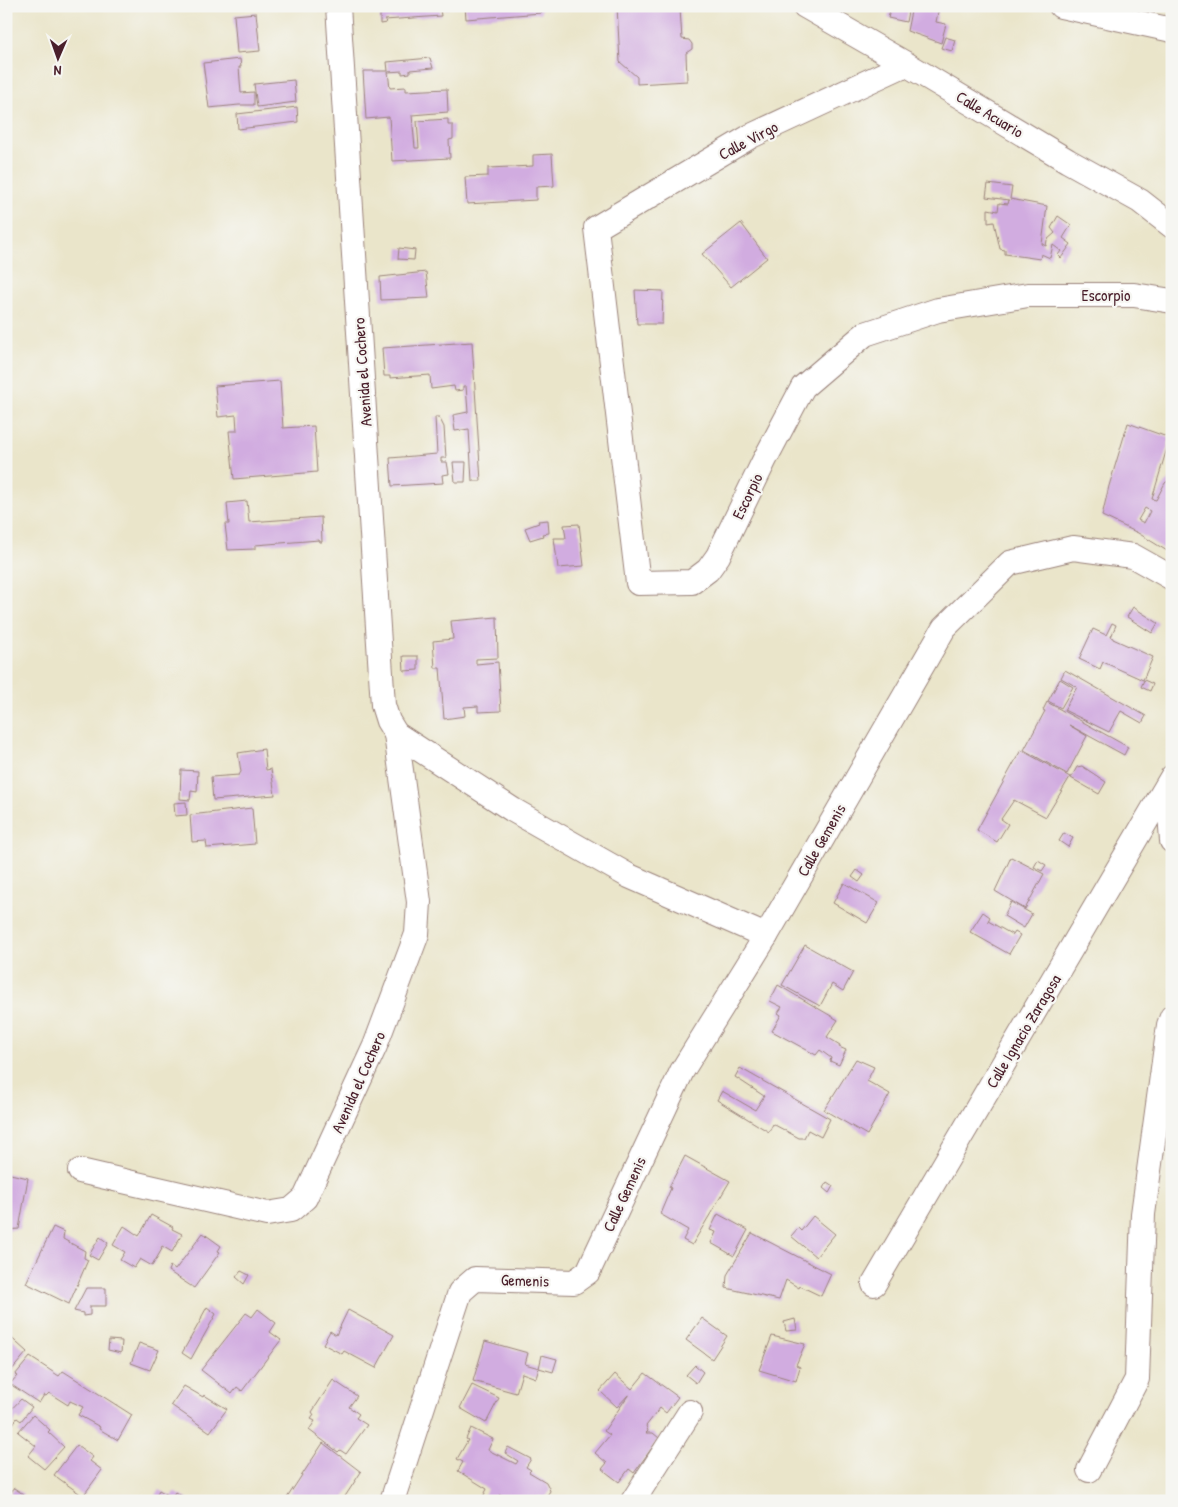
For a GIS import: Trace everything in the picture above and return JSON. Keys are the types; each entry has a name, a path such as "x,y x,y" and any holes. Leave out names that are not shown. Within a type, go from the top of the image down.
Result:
{"street":[{"name":"Avenida el Cochero","path":"80,1171 266,1214 291,1210 305,1198 376,1046 417,934 420,902 396,734 388,721 384,705 338,6"},
{"name":"Calle Acuario","path":"805,6 1068,161 1140,201 1172,226"},
{"path":"1062,6 1172,30"},
{"name":"Calle Virgo","path":"596,228 751,136 906,64"},
{"name":"Escorpio","path":"596,228 638,583 692,582 708,570 718,556 803,387 865,334 938,310 1028,296 1134,294 1172,301"},
{"name":"Calle Gemenis","path":"574,1282 588,1272 682,1071 766,936 944,628 1010,562 1073,548 1133,556 1172,578"},
{"path":"396,734 513,810 629,876 766,936"},
{"path":"1170,781 1172,841"},
{"name":"Calle Ignacio Zaragosa","path":"874,1284 1170,781"},
{"path":"1089,1470 1137,1379 1143,1214 1172,1017"},
{"name":"Gemenis","path":"392,1501 460,1292 475,1279 574,1282"},
{"path":"633,1501 690,1412"}],"building":[{"path":"380,6 449,6 449,9 440,9 441,16 385,20 386,23 380,24"},
{"path":"465,6 544,6 544,8 541,8 541,13 466,19"},
{"path":"617,6 684,6 680,9 682,39 689,40 692,44 692,49 686,53 687,81 637,84 637,77 620,62"},
{"path":"891,6 909,6 906,22 888,18"},
{"path":"912,6 939,7 936,22 946,24 941,43 907,31"},
{"path":"256,13 260,51 237,53 234,15"},
{"path":"945,37 955,40 952,51 941,48"},
{"path":"430,58 433,68 410,70 410,73 402,74 402,71 388,72 390,88 406,87 406,91 447,89 448,112 412,115 415,148 419,148 417,121 448,119 448,125 453,125 453,139 449,140 450,158 392,161 389,117 366,119 363,71 388,71 387,62"},
{"path":"240,59 241,93 254,92 254,105 209,108 203,63"},
{"path":"294,80 296,102 257,107 254,84"},
{"path":"297,107 298,122 238,129 237,114"},
{"path":"552,154 554,186 536,187 536,200 467,204 465,177 488,176 488,168 533,166 533,155"},
{"path":"988,184 1012,187 1010,199 1047,206 1042,244 1046,246 1047,240 1055,233 1051,228 1058,216 1071,225 1063,238 1071,244 1061,258 1058,255 1061,251 1053,245 1050,258 1041,254 1040,259 1005,254 1005,250 1000,249 994,222 988,223 988,209 998,211 999,203 1008,204 1009,200 986,197"},
{"path":"741,223 767,258 731,287 702,254"},
{"path":"399,248 415,250 414,260 398,259"},
{"path":"426,272 429,298 381,300 380,277"},
{"path":"635,290 663,291 662,324 637,324"},
{"path":"472,342 481,481 472,481 469,429 455,431 453,415 468,412 466,386 463,386 463,390 455,391 454,386 431,389 430,375 390,378 390,376 384,376 382,348"},
{"path":"280,381 283,428 314,426 317,472 234,479 229,431 237,431 236,415 218,417 215,386"},
{"path":"435,417 439,417 444,427 446,458 441,458 441,462 447,462 449,474 442,475 443,483 392,486 390,458 437,454"},
{"path":"1128,423 1170,438 1152,499 1156,500 1165,483 1172,478 1172,554 1138,533 1102,516","holes":["1145,508 1150,511 1144,523 1138,520"]},
{"path":"453,462 466,462 465,482 455,482"},
{"path":"247,501 249,522 321,517 322,542 319,540 255,545 255,549 228,550 225,524 229,524 227,503"},
{"path":"548,520 549,533 530,540 525,528 539,523 538,521"},
{"path":"579,524 584,566 558,568 554,538 566,538 564,525"},
{"path":"1133,607 1158,623 1152,633 1127,617"},
{"path":"497,617 498,658 476,659 476,664 498,662 501,711 478,712 478,706 464,707 465,716 444,719 440,668 435,668 433,641 453,639 451,621"},
{"path":"1112,623 1116,625 1111,637 1113,639 1153,657 1143,680 1103,662 1100,669 1079,659 1093,629 1106,635"},
{"path":"403,656 418,656 418,670 404,671"},
{"path":"1065,670 1146,716 1142,723 1121,711 1109,732 1064,710 1077,687 1061,678"},
{"path":"1060,679 1073,687 1061,708 1048,701"},
{"path":"1144,680 1153,684 1150,691 1141,687"},
{"path":"1047,702 1128,747 1124,755 1069,725 1087,736 1067,774 1024,750 1045,711 1043,710"},
{"path":"264,749 266,770 271,769 275,795 213,800 211,777 239,775 241,772 238,753"},
{"path":"1021,750 1070,777 1046,817 1014,800 1001,819 1008,824 997,842 977,830"},
{"path":"1082,766 1106,782 1099,794 1071,778 1077,767"},
{"path":"181,770 198,771 197,792 191,791 190,800 180,799"},
{"path":"186,802 187,815 175,816 174,803"},
{"path":"252,808 255,844 207,848 206,841 192,842 190,815"},
{"path":"1064,833 1073,838 1068,847 1059,841"},
{"path":"1011,857 1044,874 1025,909 995,891"},
{"path":"1038,860 1046,865 1042,871 1034,867"},
{"path":"857,870 864,875 859,882 852,877"},
{"path":"844,883 879,903 867,923 833,903"},
{"path":"1011,902 1032,914 1024,928 1004,916"},
{"path":"983,912 990,917 988,921 1013,935 1015,932 1020,935 1009,954 970,932"},
{"path":"805,945 853,972 843,991 832,984 820,1006 782,985"},
{"path":"778,985 838,1020 827,1037 846,1050 839,1065 830,1061 831,1058 820,1050 816,1055 772,1031 781,1015 778,1013 782,1007 770,1001"},
{"path":"856,1059 874,1067 867,1081 890,1094 867,1135 824,1110"},
{"path":"740,1068 830,1119 821,1137 808,1130 804,1138 799,1138 773,1124 769,1132 717,1100 722,1091 755,1110 764,1096 735,1077"},
{"path":"685,1156 730,1181 692,1245 683,1240 688,1230 660,1214 671,1188 669,1187"},
{"path":"6,1173 28,1178 19,1229 6,1230"},
{"path":"827,1182 833,1186 829,1193 823,1188"},
{"path":"718,1214 748,1230 734,1256 711,1243 716,1232 710,1230"},
{"path":"151,1215 182,1234 172,1252 162,1246 152,1266 140,1259 134,1268 120,1260 125,1252 113,1245 124,1226 139,1236"},
{"path":"813,1216 835,1234 816,1257 791,1236 798,1228 801,1231"},
{"path":"53,1227 64,1232 63,1239 85,1251 84,1258 88,1260 69,1304 26,1283"},
{"path":"203,1233 221,1246 218,1251 220,1252 194,1288 168,1271 170,1266 175,1270"},
{"path":"752,1233 831,1274 821,1296 800,1286 799,1288 786,1280 779,1300 726,1288 727,1275"},
{"path":"100,1237 108,1243 98,1260 89,1255"},
{"path":"241,1271 249,1275 244,1284 236,1277"},
{"path":"86,1288 106,1288 106,1306 90,1306 90,1315 83,1316 83,1313 74,1311"},
{"path":"207,1307 216,1314 191,1359 182,1353"},
{"path":"258,1309 276,1323 270,1332 281,1340 242,1391 237,1387 232,1394 201,1370 246,1313 252,1317"},
{"path":"348,1310 394,1335 376,1368 344,1351 342,1354 323,1344 330,1331 336,1335"},
{"path":"702,1318 727,1336 712,1359 686,1340"},
{"path":"795,1319 797,1330 786,1331 784,1322"},
{"path":"6,1333 27,1352 11,1371 6,1367"},
{"path":"772,1336 805,1344 796,1365 800,1367 796,1381 759,1370"},
{"path":"109,1340 122,1341 121,1353 108,1350"},
{"path":"485,1341 528,1353 525,1364 539,1368 536,1378 522,1373 516,1393 473,1381"},
{"path":"139,1343 159,1350 150,1370 131,1363"},
{"path":"542,1355 557,1359 553,1372 539,1368"},
{"path":"30,1357 59,1376 63,1371 132,1415 118,1440 78,1415 83,1407 70,1401 68,1405 49,1393 46,1396 44,1395 39,1403 10,1384"},
{"path":"695,1365 703,1372 696,1383 686,1375"},
{"path":"645,1373 678,1397 666,1413 660,1408 646,1426 648,1431 646,1433 653,1433 659,1438 634,1473 629,1469 619,1482 602,1469 607,1463 595,1453 610,1435 604,1431 629,1394 617,1407 600,1391 615,1374 632,1389"},
{"path":"333,1380 357,1396 349,1407 359,1414 356,1418 367,1425 346,1454 340,1450 338,1452 309,1430 315,1421 311,1419 314,1415 312,1412"},
{"path":"472,1385 499,1398 486,1423 460,1408"},
{"path":"184,1386 227,1409 210,1432 171,1405"},
{"path":"21,1399 32,1407 21,1421 17,1418 13,1424 6,1418 6,1415"},
{"path":"33,1415 50,1430 48,1432 64,1447 44,1469 28,1456 36,1446 18,1432"},
{"path":"471,1428 493,1439 488,1450 516,1464 518,1461 505,1453 508,1447 531,1459 526,1467 531,1470 529,1472 546,1482 550,1491 544,1500 539,1496 536,1501 513,1501 499,1495 510,1501 481,1501 487,1489 458,1471 463,1462 457,1459 468,1440 466,1439"},
{"path":"323,1443 361,1472 342,1501 285,1501"},
{"path":"77,1445 93,1457 90,1461 102,1470 83,1496 54,1475"},
{"path":"14,1488 23,1494 19,1501 9,1496"},
{"path":"159,1490 172,1497 175,1492 190,1501 153,1501"}]}
